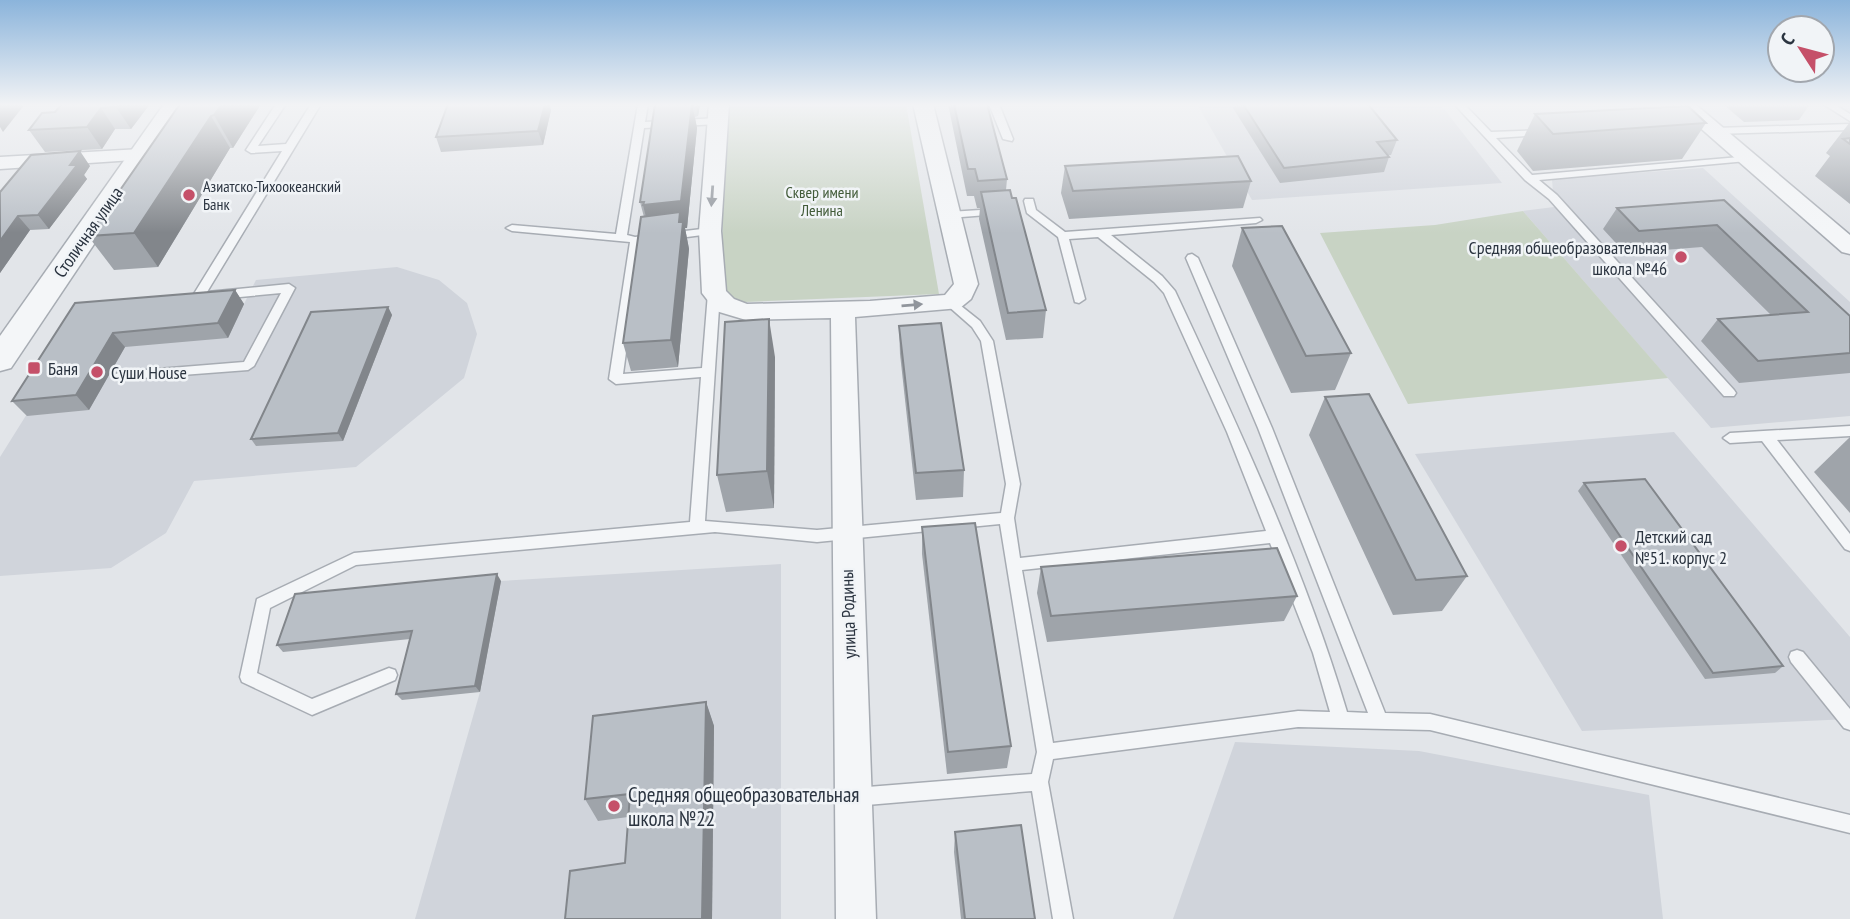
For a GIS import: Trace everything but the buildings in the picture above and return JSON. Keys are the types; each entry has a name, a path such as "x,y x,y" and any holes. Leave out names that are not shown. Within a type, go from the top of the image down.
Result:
{"street":[{"name":"Столичная улица","path":"0,359 147,147"},
{"path":"716,147 710,231 714,293 725,305 746,312 844,310 951,302 963,294 966,284 933,147"},
{"path":"1734,147 1850,247"},
{"path":"0,163 141,155"},
{"name":"улица Родины","path":"844,310 846,531 856,919"}],"lane":[{"path":"253,147 251,150 290,147"},
{"path":"121,377 248,366 289,288 198,297 290,147"},
{"path":"621,238 636,147"},
{"path":"1499,147 1529,178 1553,197 1729,393"},
{"path":"1529,178 1747,158"},
{"path":"1017,211 1030,206 1063,236 1079,299"},
{"path":"949,215 1004,212"},
{"path":"1063,236 1256,220"},
{"path":"512,228 636,240 710,231"},
{"path":"1102,234 1169,291 1234,432 1321,653 1340,718"},
{"path":"636,240 616,379 708,372"},
{"path":"1192,258 1265,428 1379,720"},
{"path":"697,528 714,293"},
{"path":"951,302 976,324 987,341 1013,484 1007,518 1046,752 1039,782 1063,919"},
{"path":"1730,438 1850,431"},
{"path":"1766,436 1850,545"},
{"path":"389,675 312,707 248,677 263,604 354,559 697,528 750,528 817,536 846,531 1007,518"},
{"path":"1013,565 1275,536"},
{"path":"1797,657 1850,722"},
{"path":"1046,752 1298,719 1430,722 1850,824"},
{"path":"853,797 1039,782"}],"shaded area":[{"path":"1222,147 1474,147 1502,183 1252,200"},
{"name":"Средняя общеобразовательная школа №46","path":"1703,168 1850,302 1850,416 1711,428 1523,211 1554,207 1552,179"},
{"path":"397,267 439,280 467,303 477,334 464,378 356,467 194,481 166,533 111,568 0,576 0,457 87,318 244,304 256,280"},
{"name":"Детский сад №51. корпус 2","path":"1674,432 1850,637 1850,719 1582,731 1415,454"},
{"name":"Средняя общеобразовательная школа №22","path":"781,564 781,919 415,919 480,692 501,581"},
{"path":"1235,742 1419,751 1649,795 1663,919 1173,919"}],"green space":[{"name":"Сквер имени Ленина","path":"724,147 913,147 939,294 721,303"},
{"path":"1523,211 1668,378 1408,404 1320,233 1435,225"}],"place":[{"name":"Азиатско-Тихоокеанский Банк","path":"189,195"},
{"name":"Средняя общеобразовательная школа №46","path":"1681,257"},
{"name":"Баня","path":"34,368"},
{"name":"Суши House","path":"97,372"},
{"name":"Детский сад №51. корпус 2","path":"1621,546"},
{"name":"Средняя общеобразовательная школа №22","path":"614,806"}]}
